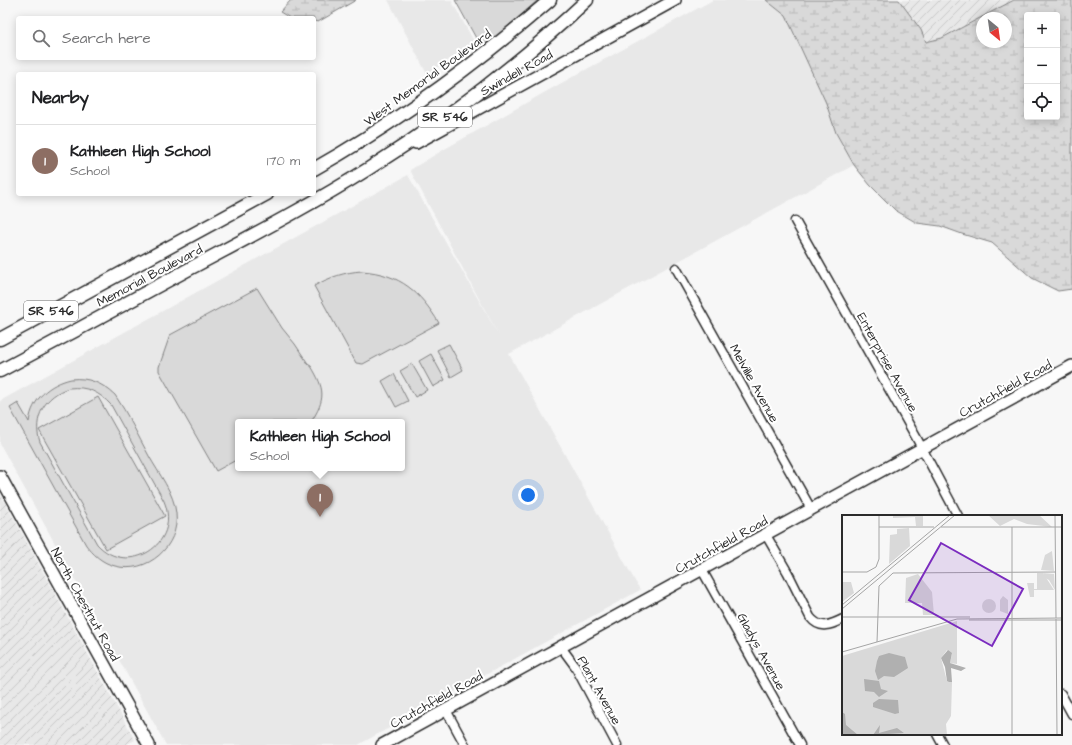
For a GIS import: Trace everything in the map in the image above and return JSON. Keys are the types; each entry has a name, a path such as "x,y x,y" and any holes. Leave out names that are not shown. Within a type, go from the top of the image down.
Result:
{"main road":[{"name":"West Memorial Boulevard","path":"316,167 383,127 432,94 474,63 550,0"},
{"name":"SR 546","path":"370,168 447,115 495,79 587,0"},
{"name":"Memorial Boulevard","path":"0,371 290,215 370,168"},
{"name":"Memorial Boulevard","path":"0,339 263,196"}],"street":[{"name":"Swindell Road","path":"370,168 675,0"},
{"name":"Enterprise Avenue","path":"795,220 957,515"},
{"name":"Melville Avenue","path":"676,268 811,509"},
{"name":"Crutchfield Road","path":"382,745 1072,366"},
{"name":"North Chestnut Road","path":"0,476 149,745"},
{"path":"766,535 814,623 829,625 842,618"},
{"name":"Gladys Avenue","path":"702,570 800,745"},
{"name":"Plant Avenue","path":"561,647 575,666 617,745"},
{"path":"1062,696 1072,714"},
{"path":"446,710 465,745"},
{"path":"938,735 944,745"}],"shaded area":[{"path":"388,0 451,0 475,43 427,74"},
{"path":"713,0 766,0 786,16 826,103 836,133 854,165 509,354 640,590 358,745 166,745 0,444 0,401 408,175 499,336 410,170 443,150"},
{"path":"899,0 1014,0 991,12 976,12 976,20 942,38 926,42 921,30"},
{"path":"0,493 135,740 125,745 0,745"}],"green space":[{"path":"291,0 356,0 318,22 316,22 316,16 287,16 280,12"},
{"path":"455,0 538,0 482,49"},
{"path":"766,0 899,0 921,30 926,42 942,38 976,20 976,48 1012,48 1012,12 991,12 1014,0 1072,0 1072,289 1058,291 1032,278 992,243 940,226 917,223 895,210 870,185 854,165 836,133 826,103 786,16"},
{"path":"362,271 388,276 408,286 424,302 439,323 363,364 356,363 314,286 326,280 350,272"},
{"path":"257,288 282,328 316,374 322,394 316,414 313,419 235,419 235,461 216,471 159,371 170,335"},
{"path":"449,344 463,370 451,377 437,350"},
{"path":"431,354 445,380 433,387 419,361"},
{"path":"412,364 427,390 415,397 400,371"},
{"path":"394,374 408,401 396,407 382,381"},
{"path":"71,379 89,380 100,384 115,395 129,417 169,491 176,513 176,525 173,536 167,547 149,562 139,566 127,568 115,566 110,565 98,558 92,552 86,545 10,408 18,403 29,422 34,406 38,400 49,389 63,381","holes":["69,388 87,389 97,393 111,405 164,501 168,517 165,531 159,542 149,551 137,557 123,558 110,554 97,544 40,442 38,424 42,409 53,396"]},
{"path":"98,397 165,516 106,549 39,430"}],"place":[{"name":"Kathleen High School","path":"320,517"}]}
